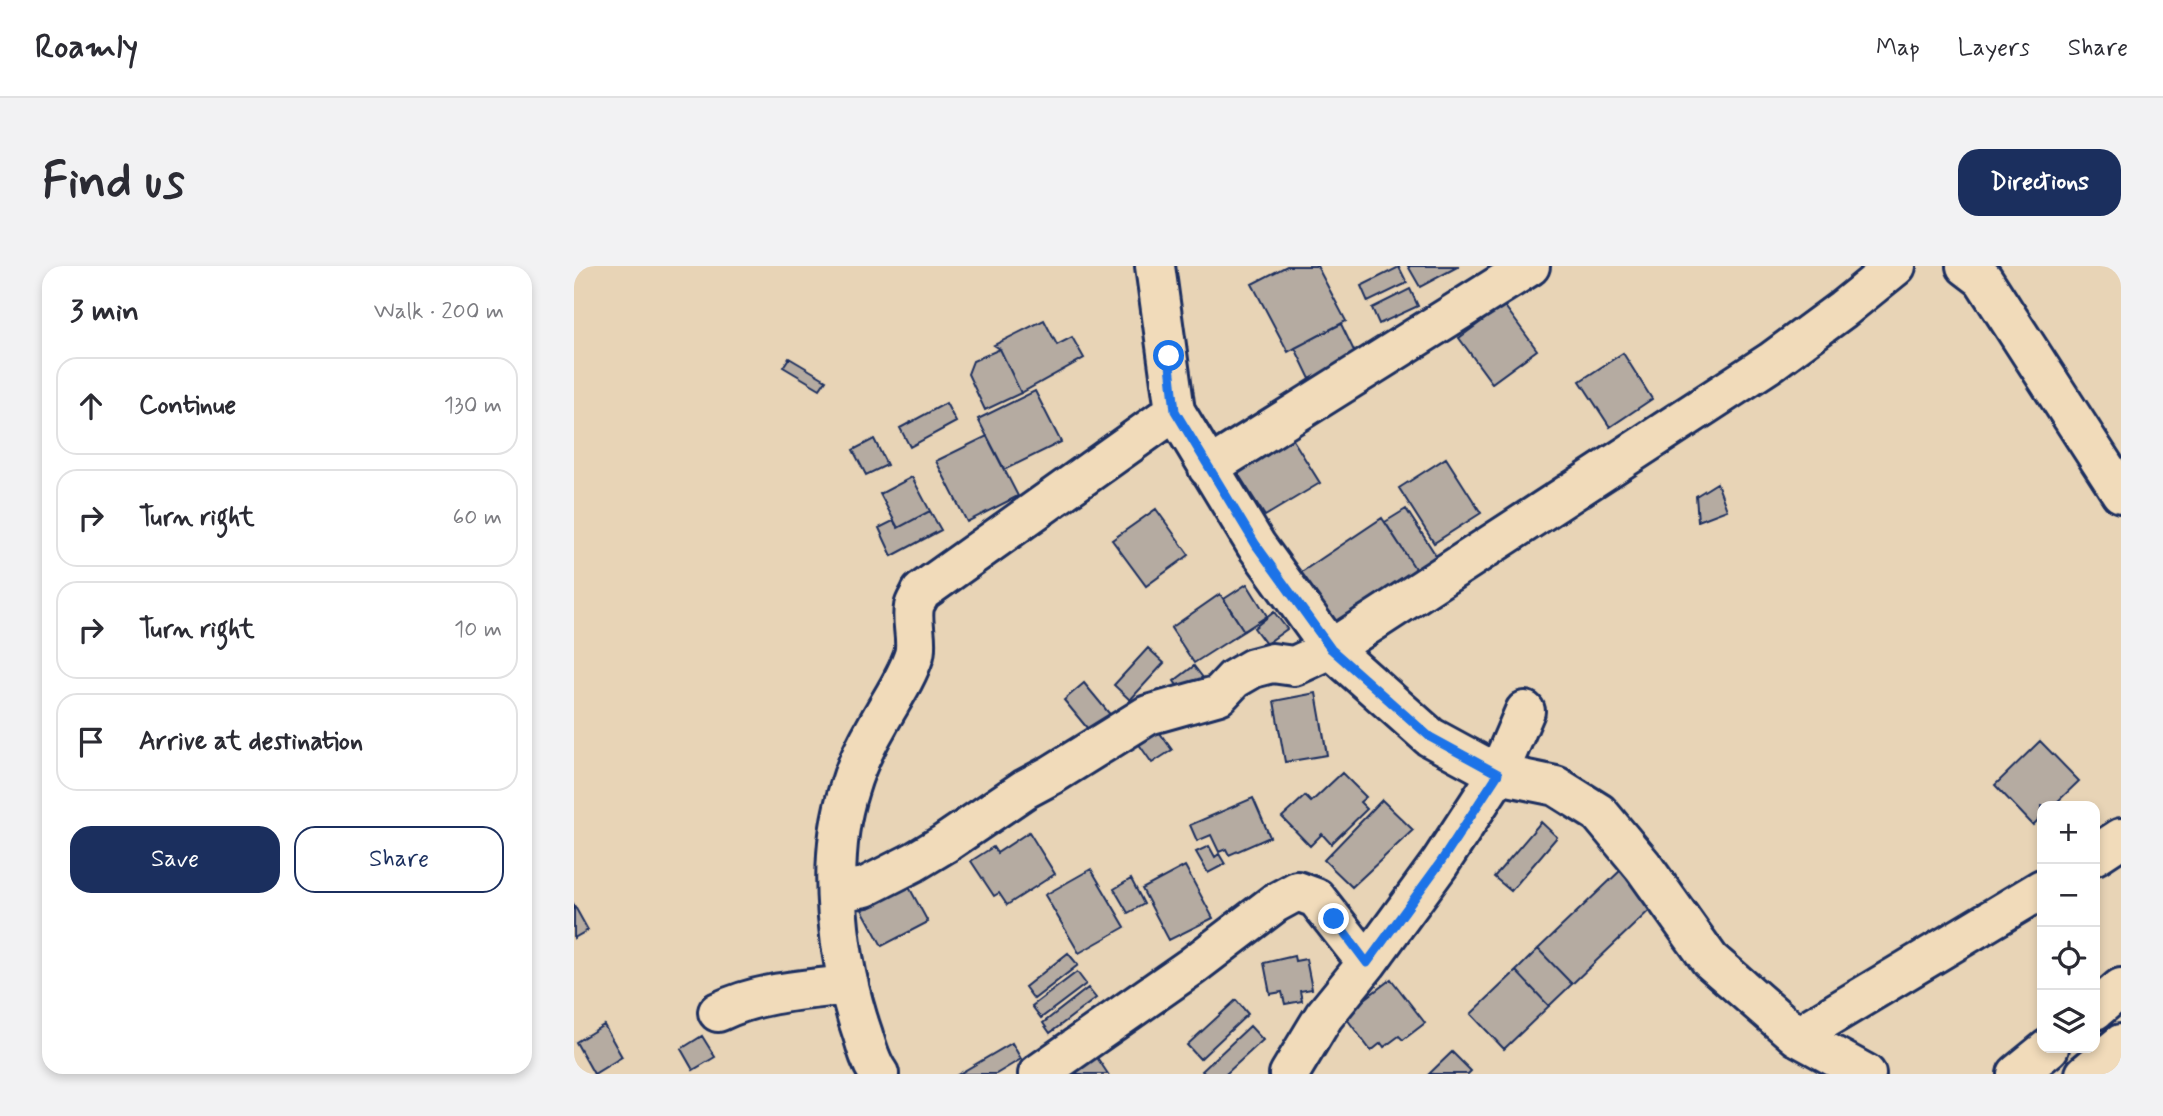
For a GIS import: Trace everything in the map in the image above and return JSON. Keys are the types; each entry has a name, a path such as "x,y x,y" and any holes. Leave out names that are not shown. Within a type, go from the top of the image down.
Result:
{"main road":[{"path":"1155,266 1175,411 1256,545 1331,649 1430,737 1498,774 1556,786 1599,813 1643,866 1710,961 1797,1035 1866,1074"},
{"path":"1208,468 1530,266"},
{"path":"838,892 865,887 914,862 1025,789 1147,715 1219,695 1234,679 1253,668 1272,663 1294,666 1331,649 1771,362 1843,310 1896,266"},
{"path":"1966,266 1983,279 2121,493"},
{"path":"879,1074 857,1018 849,985 838,892 838,837 849,788 875,727 900,686 914,653 914,607 920,593 1175,411"},
{"path":"1289,1074 1324,1016 1367,963 1440,863 1498,774 1525,711"},
{"path":"2100,853 2121,838"},
{"path":"1038,1074 1191,967 1275,903 1297,891 1316,898 1367,963"},
{"path":"1797,1035 2037,892"},
{"path":"718,1012 738,1002 764,995 849,985"},
{"path":"2100,1006 2121,988"},
{"path":"2085,1074 2121,1044"},
{"path":"2017,1074 2043,1053"}],"building":[{"path":"1287,266 1317,266 1346,321 1288,352 1252,284"},
{"path":"1408,266 1459,266 1420,287"},
{"path":"1399,267 1407,283 1368,302 1361,286"},
{"path":"1410,289 1418,306 1379,324 1372,308"},
{"path":"1504,305 1537,350 1492,383 1459,338"},
{"path":"1044,320 1057,345 1072,337 1084,358 1021,393 1000,349 994,345"},
{"path":"1341,324 1357,357 1310,379 1295,348"},
{"path":"1000,349 1021,393 985,410 968,374 973,361"},
{"path":"1623,353 1652,399 1610,427 1580,381"},
{"path":"789,358 826,380 820,389 783,367"},
{"path":"1035,391 1061,442 1004,470 978,419"},
{"path":"946,403 956,422 910,447 900,428"},
{"path":"1290,435 1320,483 1265,516 1235,469"},
{"path":"987,436 1018,496 967,522 936,461"},
{"path":"874,439 887,465 866,475 853,450"},
{"path":"1446,458 1481,513 1434,543 1399,488"},
{"path":"912,477 930,511 898,528 880,494"},
{"path":"1717,483 1727,510 1698,521 1696,496"},
{"path":"1156,509 1189,555 1146,586 1112,540"},
{"path":"1406,509 1437,557 1416,570 1385,522"},
{"path":"930,511 941,530 892,556 879,528 893,521 898,528"},
{"path":"1382,518 1416,570 1328,628 1294,577"},
{"path":"1247,584 1267,616 1244,631 1224,599"},
{"path":"1220,594 1244,631 1194,663 1171,628"},
{"path":"1274,612 1287,629 1266,644 1254,628"},
{"path":"1148,648 1164,663 1130,700 1114,685"},
{"path":"1194,666 1207,683 1186,698 1174,681"},
{"path":"1084,683 1117,723 1097,740 1064,700"},
{"path":"1316,693 1327,755 1285,762 1274,701"},
{"path":"1155,726 1172,750 1152,763 1136,740"},
{"path":"2040,741 2079,781 2058,801 2037,801 2037,821 2033,825 1995,785"},
{"path":"1342,773 1366,797 1360,802 1367,809 1331,844 1322,834 1310,846 1282,817 1305,796 1311,802"},
{"path":"1253,798 1270,837 1229,855 1226,849 1219,852 1211,835 1197,841 1190,825"},
{"path":"1382,800 1413,830 1352,887 1324,860"},
{"path":"1541,822 1557,837 1511,891 1494,877"},
{"path":"1029,832 1055,874 1007,905 999,893 994,896 971,861 993,847 997,853"},
{"path":"1209,846 1215,857 1219,854 1225,864 1208,873 1196,852"},
{"path":"1185,866 1213,918 1169,940 1142,889"},
{"path":"1091,869 1125,927 1079,953 1045,895"},
{"path":"1622,869 1656,904 1572,984 1538,949"},
{"path":"1131,879 1144,904 1128,913 1114,889"},
{"path":"909,887 928,922 882,946 859,904 878,894 882,901"},
{"path":"574,905 588,930 574,938"},
{"path":"1538,949 1572,984 1549,1006 1516,971"},
{"path":"1068,953 1078,965 1034,999 1025,987"},
{"path":"1294,956 1295,961 1306,959 1312,989 1300,991 1302,1001 1285,1004 1282,992 1270,994 1264,963"},
{"path":"1516,971 1549,1006 1504,1049 1471,1014"},
{"path":"1077,972 1086,984 1041,1018 1032,1006"},
{"path":"1391,979 1425,1023 1403,1040 1399,1036 1384,1047 1381,1043 1371,1051 1344,1015"},
{"path":"1088,988 1096,998 1050,1033 1043,1023"},
{"path":"1236,1000 1248,1014 1200,1059 1187,1045"},
{"path":"604,1025 622,1057 594,1074 576,1042"},
{"path":"1250,1026 1263,1040 1226,1074 1205,1074 1202,1071"},
{"path":"702,1036 715,1057 693,1070 681,1049"},
{"path":"1012,1043 1021,1059 996,1074 959,1074"},
{"path":"1452,1052 1471,1071 1468,1074 1429,1074"},
{"path":"1096,1056 1108,1074 1068,1074"}],"route":[{"path":"1169,356 1175,411 1256,545 1331,649 1430,737 1498,774 1440,863 1367,963 1334,919"}]}
